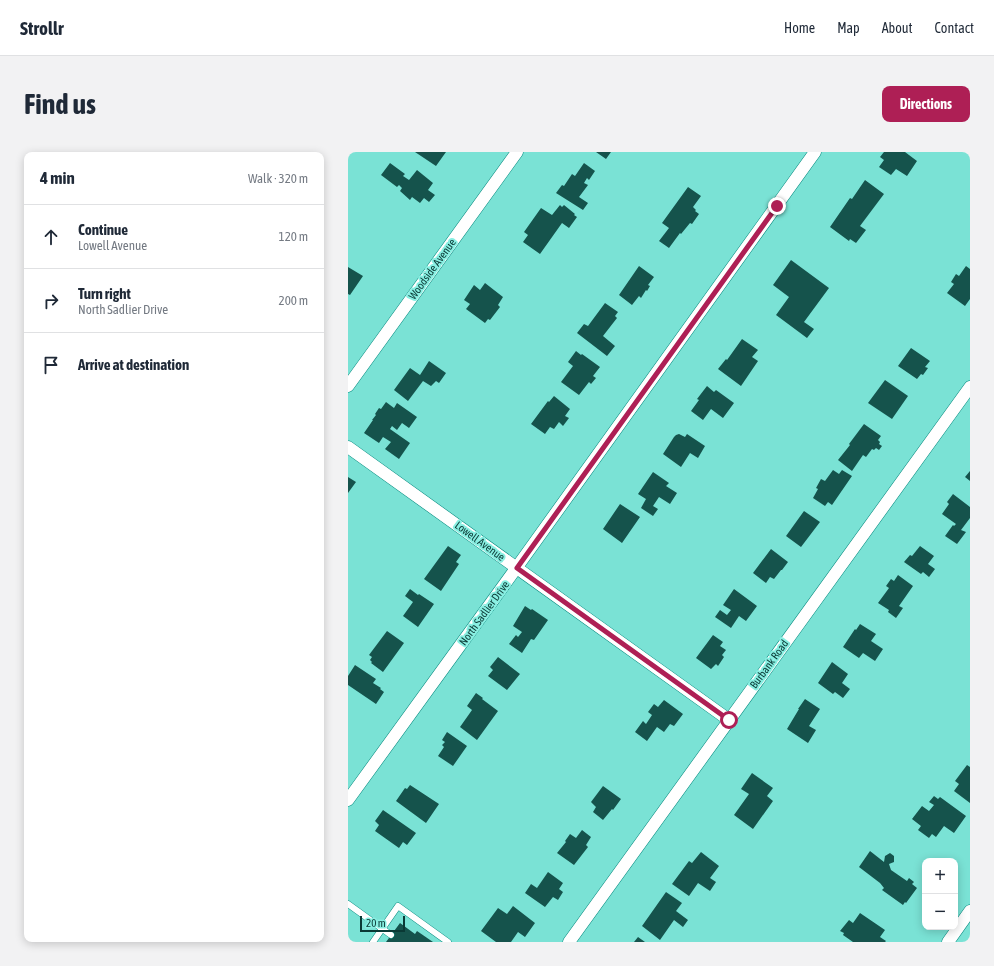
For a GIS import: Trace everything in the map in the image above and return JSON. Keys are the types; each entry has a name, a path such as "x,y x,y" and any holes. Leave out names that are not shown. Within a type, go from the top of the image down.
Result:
{"street":[{"name":"Woodside Avenue","path":"348,386 517,152"},
{"name":"North Sadlier Drive","path":"348,800 517,568 815,152"},
{"name":"Burbank Road","path":"570,942 970,387"},
{"name":"Lowell Avenue","path":"348,447 729,720"},
{"path":"948,942 970,911"}],"lane":[{"path":"348,904 391,935"},
{"path":"373,942 398,906 448,942"}],"building":[{"path":"415,152 446,152 436,166"},
{"path":"596,152 611,152 606,159"},
{"path":"884,152 905,152 917,161 907,176 896,169 891,175 879,167 884,160 880,157"},
{"path":"390,163 405,174 403,176 409,180 417,170 433,183 428,190 435,195 429,202 424,198 420,203 412,197 410,200 400,191 402,188 399,185 397,187 381,175"},
{"path":"584,163 595,171 589,180 587,178 584,183 588,185 579,197 588,203 583,210 556,193 562,185 564,186 572,174 575,176"},
{"path":"865,180 884,194 860,226 866,230 856,243 850,239 849,241 830,227 850,198 852,199"},
{"path":"688,187 701,196 693,207 699,214 692,224 690,223 681,234 680,233 669,248 659,241 669,228 662,223"},
{"path":"560,205 562,207 564,205 577,217 569,228 562,223 540,254 523,242 528,235 524,232 541,208 552,215"},
{"path":"791,260 829,288 804,322 814,329 807,338 776,315 789,297 773,285"},
{"path":"639,266 654,277 648,285 650,286 647,291 646,290 641,298 639,296 632,305 619,295"},
{"path":"966,266 970,269 970,299 965,306 947,293 954,284 951,282 956,274 959,276"},
{"path":"348,267 363,276 350,295 348,294"},
{"path":"485,283 503,297 498,305 500,307 490,320 488,319 485,323 466,309 470,304 464,300 474,285 480,290"},
{"path":"605,303 618,312 615,316 617,318 603,336 615,346 607,356 577,333 584,324 588,326"},
{"path":"742,339 758,350 752,357 758,361 741,386 718,369 726,359 727,360"},
{"path":"911,348 930,361 925,367 928,368 923,375 921,374 917,379 898,366"},
{"path":"576,351 600,367 593,376 596,378 591,384 589,382 579,395 561,382 573,366 568,362"},
{"path":"429,361 446,373 439,383 436,381 431,386 423,381 408,401 394,390 410,368 420,375"},
{"path":"885,380 908,396 892,419 868,403"},
{"path":"707,386 714,392 716,390 734,403 723,418 711,409 703,420 691,411 699,400 697,399"},
{"path":"554,396 570,409 565,416 569,418 563,426 559,422 554,429 550,427 545,434 531,424 548,401 549,402"},
{"path":"386,402 394,408 397,403 417,417 409,428 402,423 397,430 392,426 390,429 410,443 399,459 385,449 391,442 383,437 379,443 364,433 379,408 381,409"},
{"path":"864,424 881,436 878,440 880,442 879,444 882,446 879,450 876,448 874,450 872,449 866,457 863,455 852,471 838,460"},
{"path":"679,434 685,437 687,434 705,446 698,458 690,453 681,467 663,454 674,437"},
{"path":"833,470 839,474 842,470 852,476 832,505 828,502 825,506 813,498 821,479 825,481"},
{"path":"970,471 970,481 965,477"},
{"path":"653,472 669,483 666,486 677,493 670,504 659,497 653,506 658,509 653,516 641,508 646,499 638,494"},
{"path":"348,477 356,482 348,493"},
{"path":"953,494 970,507 970,518 961,530 966,532 957,544 945,536 953,525 954,526 956,524 942,514 949,504 947,502"},
{"path":"620,504 640,517 622,543 603,529"},
{"path":"804,511 820,522 801,547 786,536"},
{"path":"448,546 461,555 456,562 459,564 441,591 424,579"},
{"path":"920,546 934,556 928,564 935,569 929,577 923,572 921,574 904,562 910,555 912,556"},
{"path":"771,549 788,562 774,579 770,577 766,583 753,573"},
{"path":"898,575 913,586 899,606 903,608 896,618 888,612 889,610 878,603 889,588 886,586 891,579 894,581"},
{"path":"410,589 434,604 418,627 403,616 413,602 405,596"},
{"path":"734,589 757,606 746,621 739,616 731,628 715,617 720,610 727,615 731,610 723,605"},
{"path":"525,606 548,620 534,640 531,639 522,653 509,644 516,635 518,637 522,632 513,626"},
{"path":"860,624 876,634 871,641 883,649 875,661 863,653 859,658 843,647"},
{"path":"387,631 404,643 383,672 371,663 372,662 370,660 372,657 369,655"},
{"path":"713,635 723,642 720,646 726,650 722,655 724,657 718,666 716,664 711,669 696,658"},
{"path":"498,657 520,674 507,690 488,676 493,670 490,667"},
{"path":"832,662 848,674 842,683 850,689 843,698 835,692 833,694 818,683"},
{"path":"355,665 376,679 373,683 384,692 376,704 348,685 348,676"},
{"path":"476,693 498,711 477,740 460,727 472,710 467,706"},
{"path":"805,699 820,709 809,726 816,730 808,743 787,729"},
{"path":"664,700 683,714 674,726 670,724 664,732 657,727 647,741 635,732 643,721 646,724 652,715 648,712 654,704 658,707"},
{"path":"447,732 467,746 453,766 438,756 444,747 442,745 445,742 442,740"},
{"path":"967,765 970,767 970,803 954,791 959,784 955,781"},
{"path":"752,773 773,788 767,796 773,801 753,829 734,815 749,794 741,789"},
{"path":"410,785 439,804 426,823 396,801 405,788 407,789"},
{"path":"603,786 621,799 603,820 593,812 596,807 591,802"},
{"path":"934,796 938,799 940,797 966,816 954,833 944,826 936,837 932,834 929,838 918,830 921,826 912,819 922,806 929,811 934,805 929,802"},
{"path":"383,810 416,833 407,845 403,842 399,848 375,831 379,825 375,821"},
{"path":"582,830 591,837 586,845 588,847 574,865 557,853 566,842 565,841 570,834 576,838"},
{"path":"870,851 884,862 885,856 890,853 894,856 894,862 889,864 891,870 907,881 909,878 914,882 912,884 917,888 903,905 882,890 884,888 880,883 859,867"},
{"path":"701,852 719,866 710,878 716,882 710,891 698,883 689,896 672,884 689,861 692,863"},
{"path":"548,872 563,883 559,889 563,892 558,900 553,897 545,907 525,893 531,884 537,888"},
{"path":"666,892 682,903 676,911 688,920 683,927 674,920 660,940 642,926"},
{"path":"513,906 535,923 525,937 518,932 511,942 496,942 481,931 498,908 507,914"},
{"path":"860,913 885,930 880,937 886,941 885,942 853,942 843,935 844,933 840,931 849,920 853,923"},
{"path":"400,923 415,934 417,931 433,942 386,942"},
{"path":"638,937 645,942 634,942"}],"route":[{"path":"729,720 517,568 777,206"}]}
